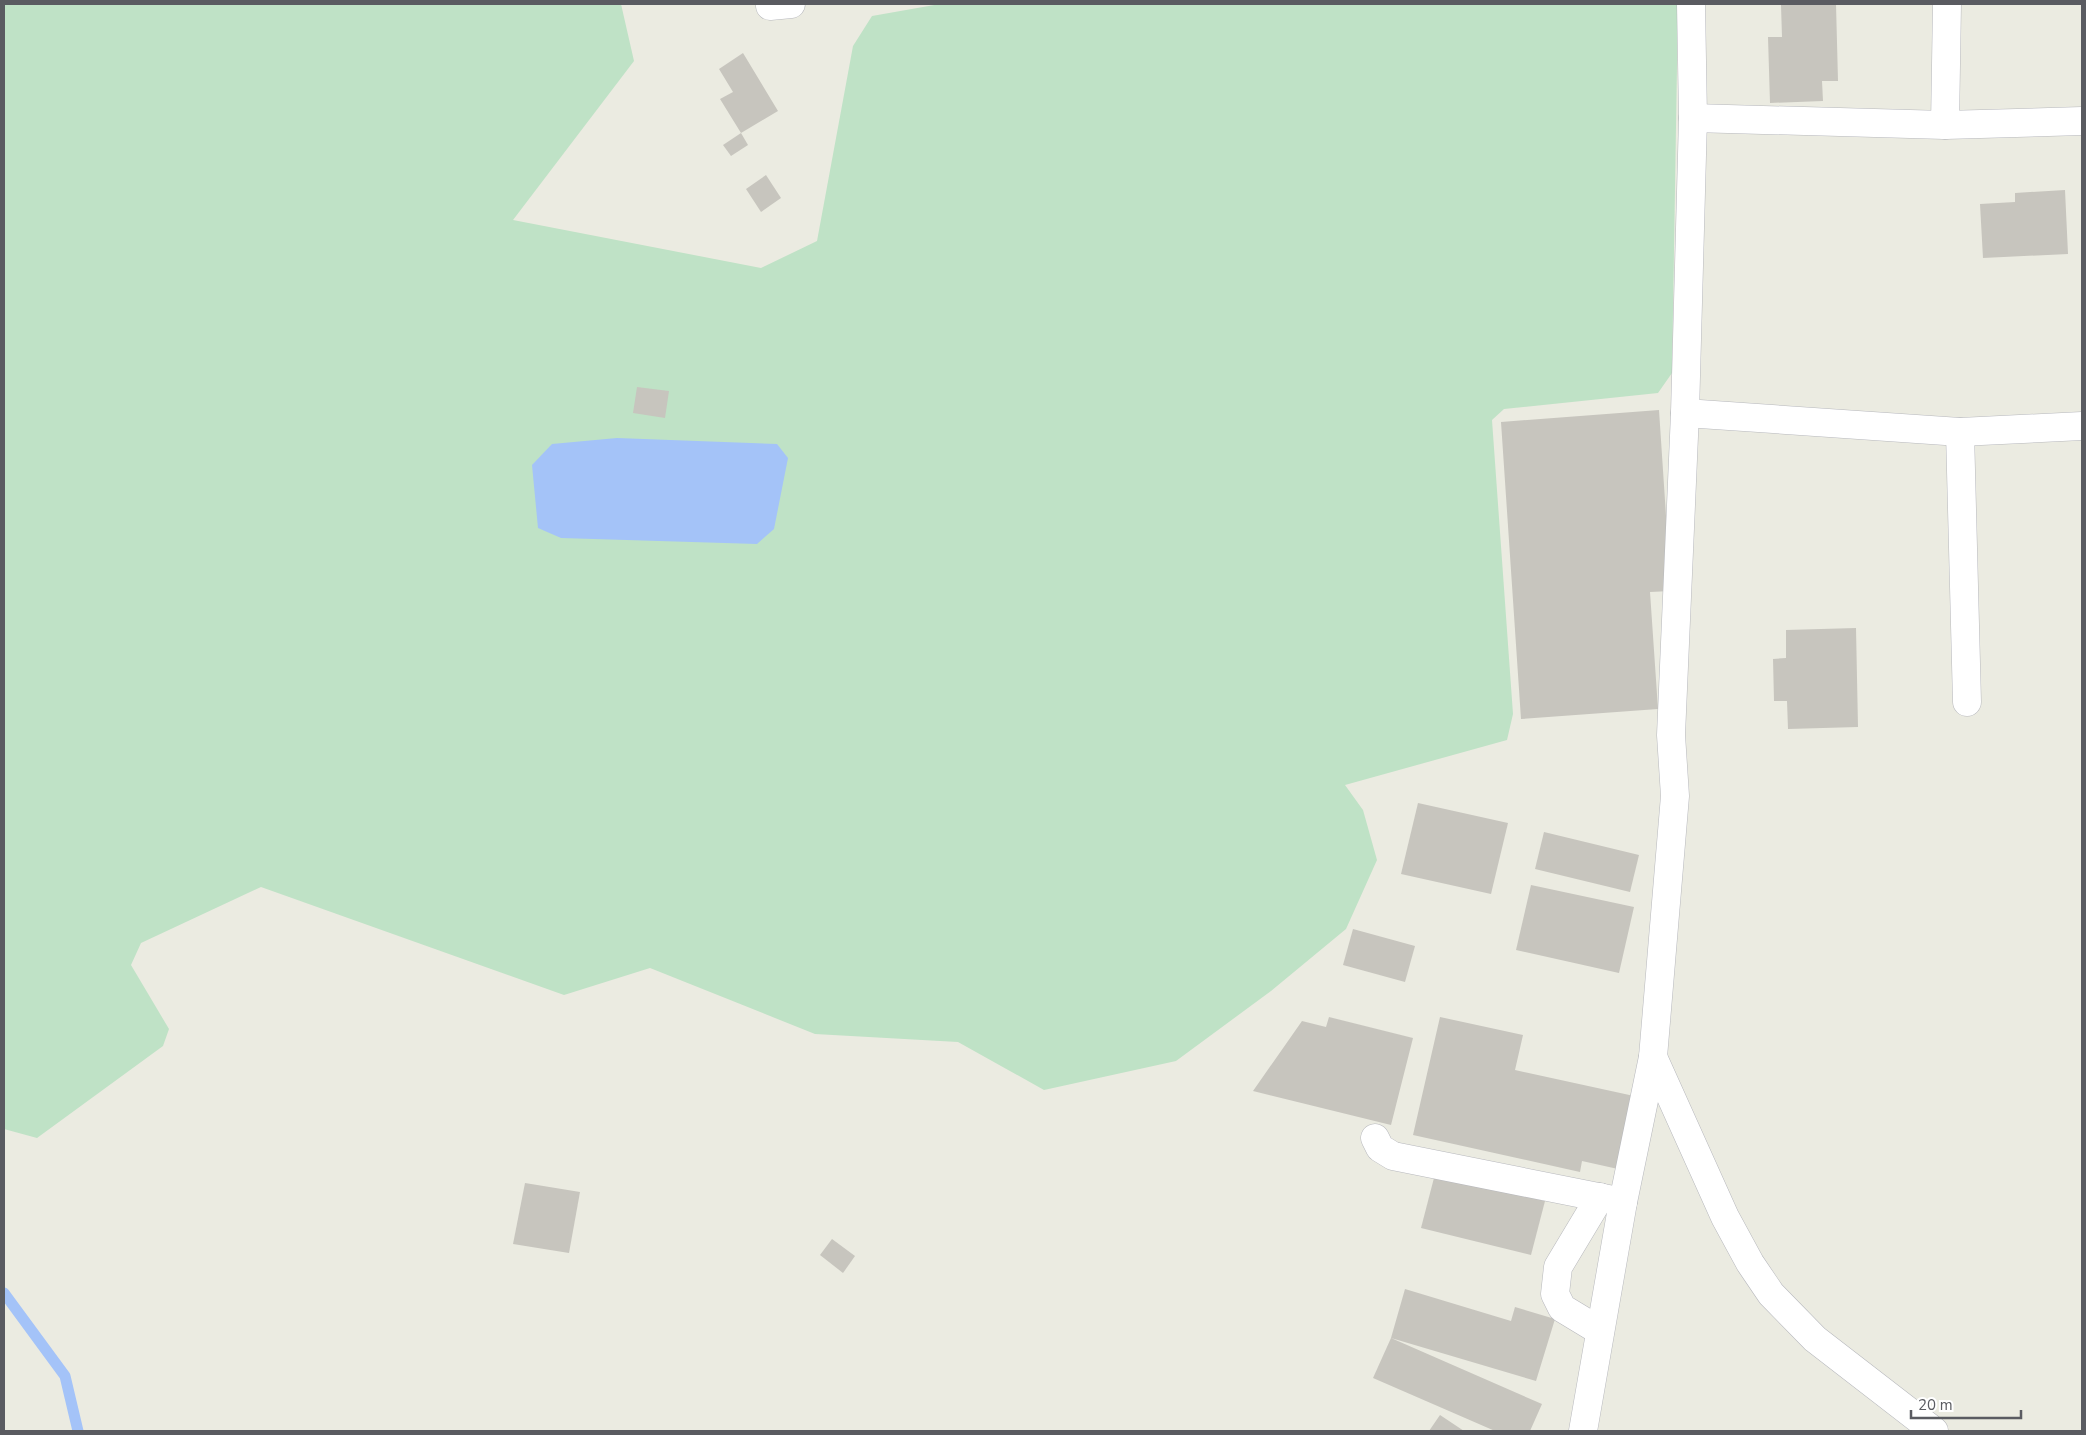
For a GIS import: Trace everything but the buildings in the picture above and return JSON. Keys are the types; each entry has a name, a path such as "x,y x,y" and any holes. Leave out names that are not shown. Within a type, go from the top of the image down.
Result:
{"street":[{"path":"1583,1431 1600,1331 1611,1199 1653,1057 1676,796 1671,735 1685,413 1693,118 1690,4"},
{"path":"1946,125 1947,4"},
{"path":"1693,118 1946,125 2082,121"},
{"path":"1685,413 1960,432 2082,426"},
{"path":"1960,432 1967,702"},
{"path":"1653,1057 1725,1217 1750,1263 1771,1294 1816,1339 1934,1431"},
{"path":"1375,1138 1380,1148 1393,1156 1611,1199"},
{"path":"1600,1331 1562,1308 1554,1294 1558,1267 1611,1199"}],"green space":[{"path":"4,4 621,4 634,61 513,220 761,268 817,241 853,46 872,16 940,4 1678,4 1672,373 1658,393 1504,409 1492,420 1513,714 1507,740 1345,785 1363,810 1377,860 1346,929 1271,991 1176,1061 1044,1090 958,1042 815,1034 650,968 564,995 261,887 141,943 131,965 169,1029 163,1046 37,1138 4,1129"}],"water":[{"path":"617,438 777,444 788,458 774,529 757,544 561,538 538,528 532,465 552,444"}],"waterway":[{"path":"4,1293 65,1376 78,1431"}]}
